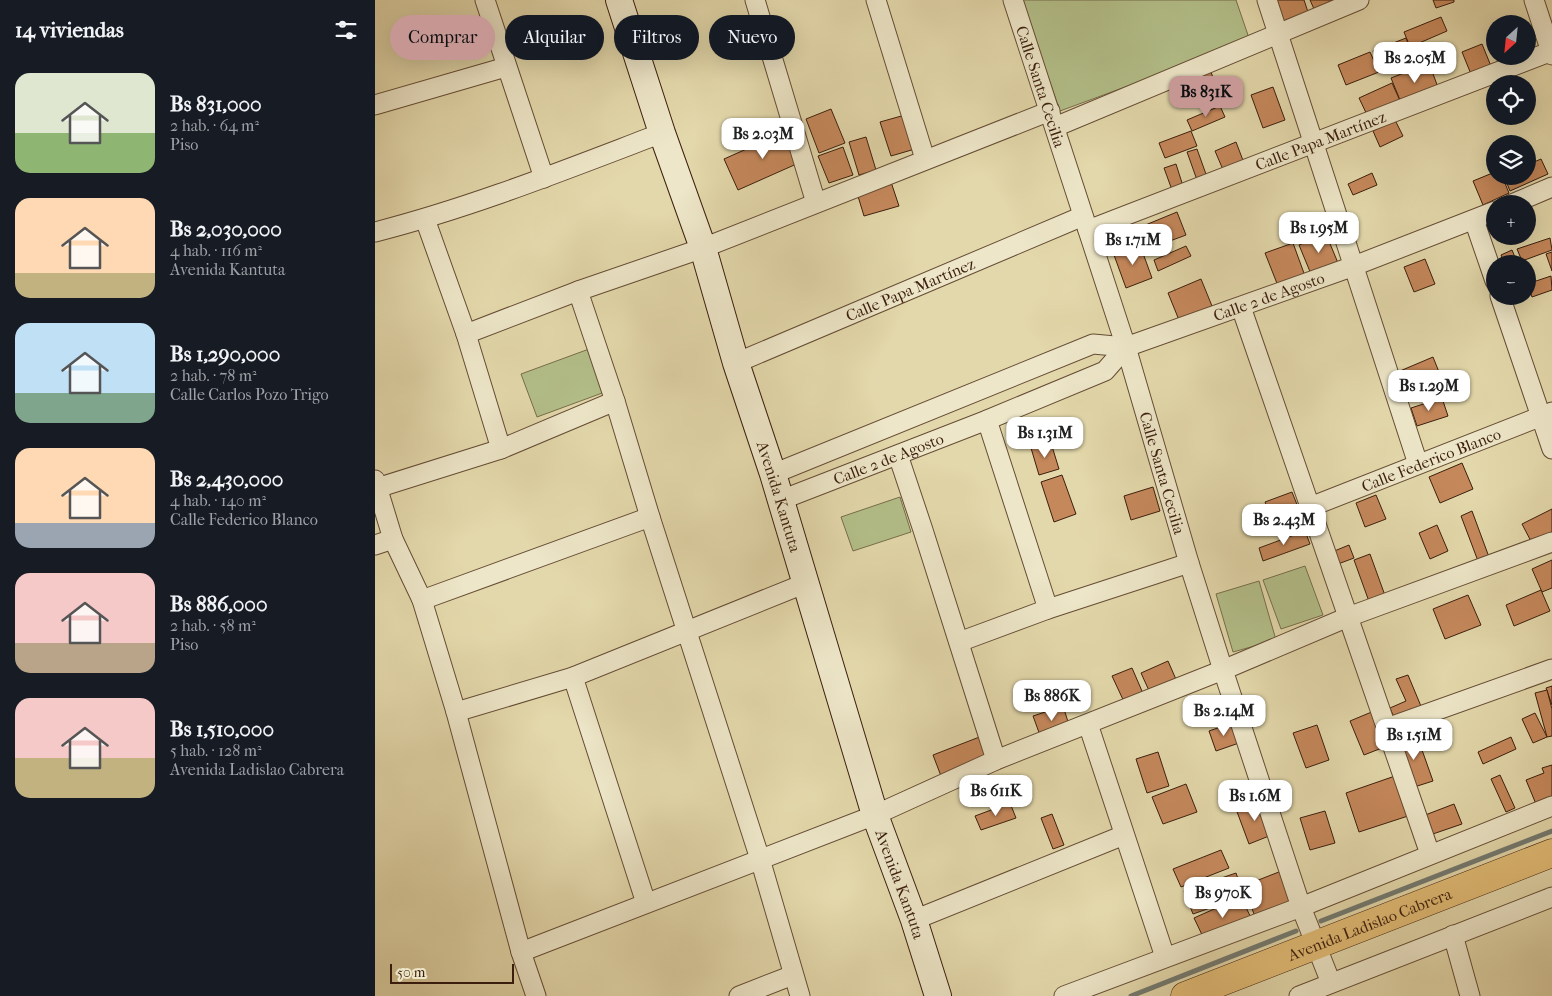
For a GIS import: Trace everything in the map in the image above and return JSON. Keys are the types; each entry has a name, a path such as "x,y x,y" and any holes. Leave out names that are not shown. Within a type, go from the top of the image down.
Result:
{"highway":[{"name":"Avenida Ladislao Cabrera","path":"1185,996 1552,853"}],"street":[{"path":"485,0 544,178"},
{"name":"Avenida Kantuta","path":"619,0 662,132 703,248 736,363 781,500 875,815 914,920 938,996"},
{"path":"755,0 816,203"},
{"path":"876,0 925,159"},
{"name":"Calle Santa Cecilia","path":"1013,0 1126,347 1189,563 1223,670 1301,907 1331,984"},
{"path":"1267,0 1418,464"},
{"path":"466,334 578,291 703,248 925,159 1052,119 1359,0"},
{"path":"1534,0 1552,53"},
{"name":"Calle Papa Martínez","path":"736,363 1086,223 1314,144 1552,53"},
{"path":"375,105 506,67"},
{"path":"375,232 425,219 544,178 662,132"},
{"path":"1533,195 1552,187"},
{"name":"Calle 2 de Agosto","path":"773,474 1093,344 1126,347 1354,266 1486,215"},
{"path":"425,219 466,334 501,449"},
{"path":"1474,220 1486,255"},
{"path":"578,291 615,401 686,631 760,859 800,996"},
{"path":"1504,305 1547,414 1552,449"},
{"path":"1241,307 1430,854"},
{"name":"Calle 2 de Agosto","path":"781,500 987,420 1105,371 1126,347"},
{"path":"536,996 521,952 456,712 422,600 393,539 376,484 501,449 615,401"},
{"name":"Calle Federico Blanco","path":"1310,508 1547,414"},
{"path":"987,420 1049,609"},
{"path":"898,455 996,760"},
{"path":"422,600 650,517"},
{"path":"375,545 393,539"},
{"path":"521,952 875,815 996,760 1223,670 1348,617 1552,542"},
{"path":"959,642 1049,609 1189,563"},
{"path":"456,712 573,677 806,584"},
{"path":"1387,728 1552,669"},
{"path":"573,677 645,904"},
{"path":"1087,724 1165,957"},
{"path":"1064,996 1301,907 1552,806"},
{"path":"914,920 1124,835"},
{"path":"1299,996 1552,897"},
{"path":"1453,936 1470,996"},
{"path":"739,996 793,975"}],"green space":[{"path":"1021,0 1236,0 1250,41 1060,111"},
{"path":"589,349 605,392 537,417 521,374"},
{"path":"900,497 911,532 853,551 841,517"},
{"path":"1305,566 1323,615 1281,629 1263,580"},
{"path":"1259,581 1276,640 1233,652 1216,594"}],"building":[{"path":"1277,0 1304,0 1309,15 1284,22"},
{"path":"1310,0 1333,0 1314,9"},
{"path":"1433,0 1454,0 1454,2 1436,8"},
{"path":"1441,17 1447,31 1410,47 1404,32"},
{"path":"1406,38 1414,60 1382,72 1373,51"},
{"path":"1482,44 1486,54 1486,65 1491,65 1493,71 1473,79 1462,52"},
{"path":"1370,52 1379,72 1346,85 1338,65"},
{"path":"1429,63 1439,90 1402,105 1391,78"},
{"path":"1211,72 1218,92 1184,105 1177,85"},
{"path":"1392,83 1402,105 1369,119 1359,98"},
{"path":"1273,87 1285,120 1263,128 1251,95"},
{"path":"1220,106 1225,117 1192,131 1187,120"},
{"path":"831,109 845,143 819,153 806,119"},
{"path":"905,115 915,149 891,156 880,122"},
{"path":"1395,120 1403,136 1380,147 1373,131"},
{"path":"787,131 801,162 738,190 724,159"},
{"path":"1191,131 1197,146 1165,158 1159,143"},
{"path":"866,137 876,170 859,175 849,142"},
{"path":"1236,142 1244,163 1224,172 1215,151"},
{"path":"843,147 853,175 829,183 818,156"},
{"path":"1197,149 1207,177 1197,180 1187,152"},
{"path":"1541,159 1548,174 1536,179 1536,161"},
{"path":"1176,164 1183,186 1172,190 1164,168"},
{"path":"1372,173 1377,185 1353,195 1348,184"},
{"path":"1486,176 1486,185 1506,185 1509,193 1505,195 1486,195 1486,204 1483,205 1473,181"},
{"path":"891,182 899,206 864,216 857,193"},
{"path":"1508,185 1523,185 1510,191"},
{"path":"1177,212 1186,235 1151,248 1143,226"},
{"path":"1326,234 1338,263 1311,274 1299,245"},
{"path":"1550,238 1552,250 1536,256 1520,255 1517,249 1536,245 1536,243"},
{"path":"1293,243 1305,276 1278,286 1265,253"},
{"path":"1140,245 1152,278 1126,288 1114,255"},
{"path":"1186,246 1191,256 1158,271 1154,260"},
{"path":"1512,250 1514,255 1501,255"},
{"path":"1552,252 1552,271 1546,254"},
{"path":"1425,259 1435,284 1414,292 1404,267"},
{"path":"1551,276 1552,290 1536,296 1536,281"},
{"path":"1201,279 1212,306 1179,320 1168,293"},
{"path":"1433,357 1441,377 1408,391 1400,371"},
{"path":"1442,398 1448,416 1417,426 1411,408"},
{"path":"1051,443 1059,469 1039,475 1031,448"},
{"path":"1462,463 1473,489 1440,503 1429,477"},
{"path":"1062,475 1076,514 1054,522 1041,482"},
{"path":"1153,487 1160,511 1131,520 1124,496"},
{"path":"1292,492 1298,507 1271,517 1265,502"},
{"path":"1376,495 1386,519 1365,527 1356,503"},
{"path":"1552,509 1552,537 1534,547 1522,524"},
{"path":"1472,511 1489,557 1478,561 1461,516"},
{"path":"1437,525 1448,551 1430,559 1419,533"},
{"path":"1305,531 1310,544 1263,561 1259,548"},
{"path":"1349,545 1354,558 1338,564 1332,552"},
{"path":"1370,554 1387,601 1371,607 1354,560"},
{"path":"1552,560 1552,588 1542,592 1532,569"},
{"path":"1541,590 1550,611 1514,626 1506,605"},
{"path":"1468,595 1481,625 1445,639 1433,609"},
{"path":"1168,661 1178,684 1151,695 1141,673"},
{"path":"1132,668 1145,698 1126,706 1112,676"},
{"path":"1408,675 1423,711 1396,722 1390,708 1406,701 1396,679"},
{"path":"1552,686 1552,705 1546,688"},
{"path":"1547,690 1552,709 1552,736 1547,737 1535,693"},
{"path":"1063,706 1070,728 1041,738 1033,716"},
{"path":"1374,711 1387,746 1364,755 1350,721"},
{"path":"1535,713 1547,737 1533,743 1522,719"},
{"path":"1232,723 1239,743 1216,751 1209,731"},
{"path":"1317,725 1329,760 1306,768 1293,733"},
{"path":"1416,733 1433,781 1411,788 1394,741"},
{"path":"982,736 987,759 941,776 933,755"},
{"path":"1511,737 1516,749 1483,764 1478,752"},
{"path":"1158,752 1169,786 1147,793 1136,759"},
{"path":"1552,765 1552,798 1536,804 1526,780 1544,773 1542,768"},
{"path":"1500,775 1515,808 1506,812 1491,779"},
{"path":"1395,776 1408,816 1359,832 1346,793"},
{"path":"1186,784 1197,812 1163,824 1152,797"},
{"path":"1261,800 1274,834 1249,844 1236,809"},
{"path":"1010,803 1016,818 981,830 975,816"},
{"path":"1454,804 1462,824 1427,836 1420,817"},
{"path":"1325,811 1335,843 1310,850 1300,818"},
{"path":"1052,814 1064,845 1053,849 1041,818"},
{"path":"1221,850 1229,868 1181,887 1173,869"},
{"path":"1284,870 1297,903 1256,919 1243,886"},
{"path":"1236,873 1244,896 1193,914 1184,891"},
{"path":"1241,897 1252,920 1205,941 1194,918"}],"waterway":[{"path":"1321,921 1552,831"},
{"path":"1131,996 1296,931"}]}
